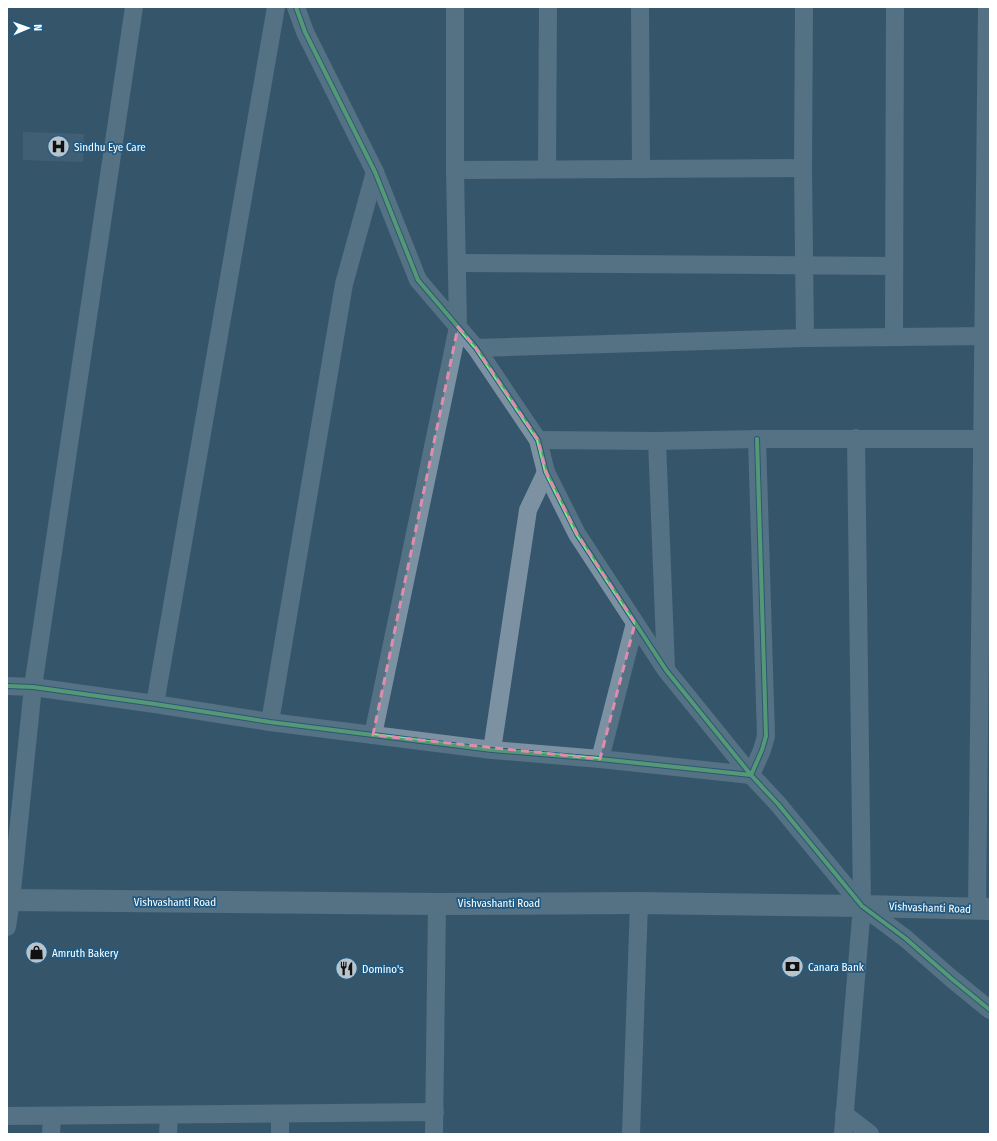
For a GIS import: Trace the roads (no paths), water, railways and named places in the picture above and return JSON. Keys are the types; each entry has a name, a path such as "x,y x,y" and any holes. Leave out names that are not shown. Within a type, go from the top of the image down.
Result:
{"street":[{"path":"7,928 33,687 134,7"},
{"path":"155,704 276,7"},
{"path":"296,7 304,32 375,172 418,280 476,348 538,440 546,472 577,534 666,670 751,775 778,804 862,906 905,938 990,1010"},
{"path":"373,735 458,328 455,170 455,7"},
{"path":"547,169 548,7"},
{"path":"640,7 641,169"},
{"path":"804,7 803,168 805,338"},
{"path":"894,337 893,266 895,7"},
{"path":"984,909 987,7"},
{"path":"455,170 803,168"},
{"path":"270,722 344,284 375,172"},
{"path":"457,263 893,266"},
{"path":"476,348 805,338 987,336"},
{"path":"538,440 657,441 856,438 986,439"},
{"path":"843,1134 862,906 856,438"},
{"path":"751,775 762,750 766,736 757,439"},
{"path":"657,441 666,670"},
{"path":"492,750 528,510 546,472"},
{"path":"600,759 635,623"},
{"path":"7,686 33,687 270,722 492,750 600,759 751,775"},
{"name":"Vishvashanti Road","path":"9,900 437,904 639,903 984,909"},
{"path":"631,1134 639,903"},
{"path":"434,1134 437,904"},
{"path":"7,1116 434,1112"},
{"path":"280,1114 280,1134"},
{"path":"844,1114 870,1134"},
{"path":"168,1134 169,1115"},
{"path":"51,1134 52,1116"}],"place":[{"name":"Sindhu Eye Care","path":"59,147"},
{"name":"Amruth Bakery","path":"36,953"},
{"name":"Canara Bank","path":"793,967"},
{"name":"Domino's","path":"346,969"}]}
